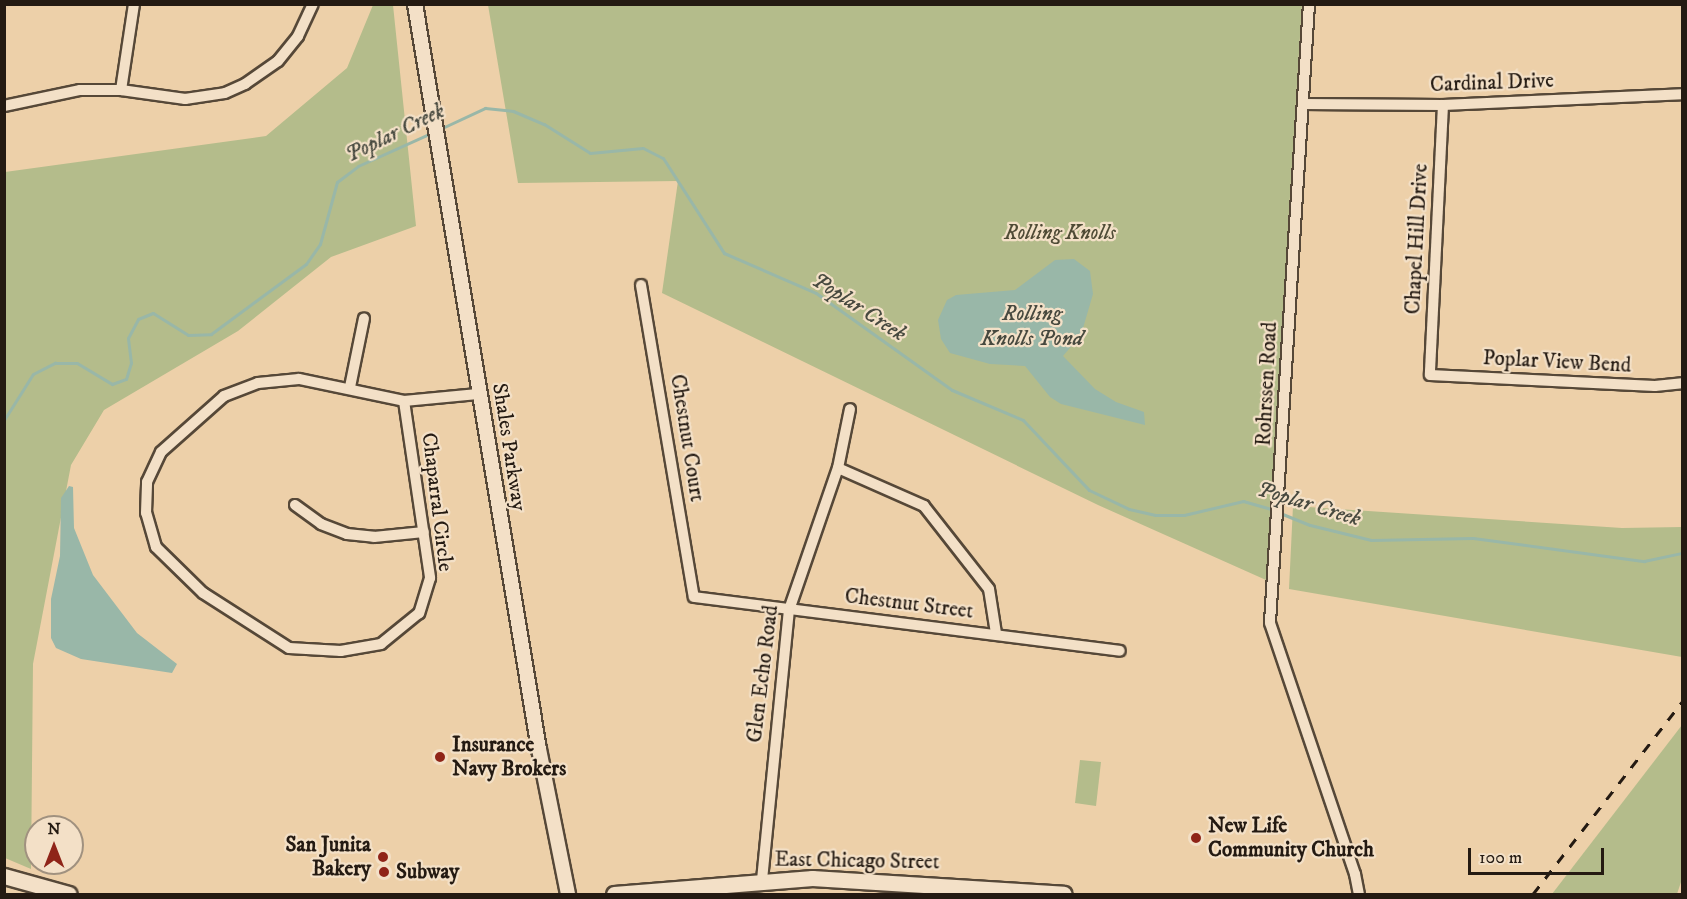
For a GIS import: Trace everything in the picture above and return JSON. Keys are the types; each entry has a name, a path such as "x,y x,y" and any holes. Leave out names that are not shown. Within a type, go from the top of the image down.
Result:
{"main road":[{"path":"11,878 69,894"},
{"name":"East Chicago Street","path":"614,894 762,880 812,878 926,889 1063,894"}],"street":[{"path":"122,90 134,4"},
{"path":"4,106 80,90 122,90 184,99 208,97 245,84 291,47 313,4"},
{"name":"Shales Parkway","path":"415,4 478,394 568,894"},
{"name":"Rohrssen Road","path":"1309,4 1281,492 1270,623 1355,874 1359,894"},
{"name":"Cardinal Drive","path":"1303,104 1443,105 1683,94"},
{"name":"Chapel Hill Drive","path":"1430,375 1443,105"},
{"name":"Chestnut Court","path":"641,285 694,597"},
{"path":"350,387 364,318"},
{"name":"Poplar View Bend","path":"1430,375 1655,387 1683,383"},
{"name":"Chaparral Circle","path":"404,401 430,578 419,613 381,644 341,651 289,648 256,630 202,593 156,547 146,513 147,482 161,452 224,396 258,383 299,379 350,387 404,401 478,394"},
{"name":"Glen Echo Road","path":"762,880 789,610 838,468 850,409"},
{"path":"838,468 924,506 962,549 989,589 996,633"},
{"path":"295,505 321,524 347,534 374,537 424,532"},
{"name":"Chestnut Street","path":"694,597 996,633 1120,651"}],"green space":[{"path":"373,5 393,5 416,226 331,257 238,331 104,410 71,465 33,664 32,815 24,815 24,866 5,858 5,172 266,136 347,68"},
{"name":"Rolling Knolls","path":"488,5 1302,5 1266,580 1098,505 662,293 678,181 518,183"},
{"path":"1293,506 1622,528 1682,527 1682,657 1289,589"},
{"path":"1682,725 1682,879 1677,894 1552,894"},
{"path":"1080,760 1101,762 1096,806 1075,803"}],"water":[{"name":"Rolling Knolls Pond","path":"1074,259 1090,271 1093,294 1081,335 1063,356 1095,389 1116,402 1144,412 1145,425 1061,404 1050,397 1025,366 990,364 950,353 941,339 938,320 947,300 956,295 1015,290 1055,260"},
{"path":"69,486 73,487 74,528 93,575 137,633 177,664 172,673 81,659 56,648 51,638 51,599 60,556 61,498"}],"waterway":[{"name":"Poplar Creek","path":"440,129 485,108 513,111 544,124 590,153 643,148 663,158 724,253 816,293 952,390 1023,420 1089,490 1129,509 1155,515 1184,515 1243,501 1274,510"},
{"name":"Poplar Creek","path":"4,420 33,374 55,363 77,363 112,384 126,379 131,363 128,338 138,319 153,313 188,335 211,334 306,264 320,244 337,182 358,166 431,133"},
{"name":"Poplar Creek","path":"1280,513 1310,525 1371,540 1473,538 1644,561 1682,553"}],"railway":[{"path":"1533,894 1682,702"}],"place":[{"name":"Insurance Navy Brokers","path":"440,757"},
{"name":"New Life Community Church","path":"1196,838"},
{"name":"San Junita Bakery","path":"383,857"},
{"name":"Subway","path":"384,872"}]}
